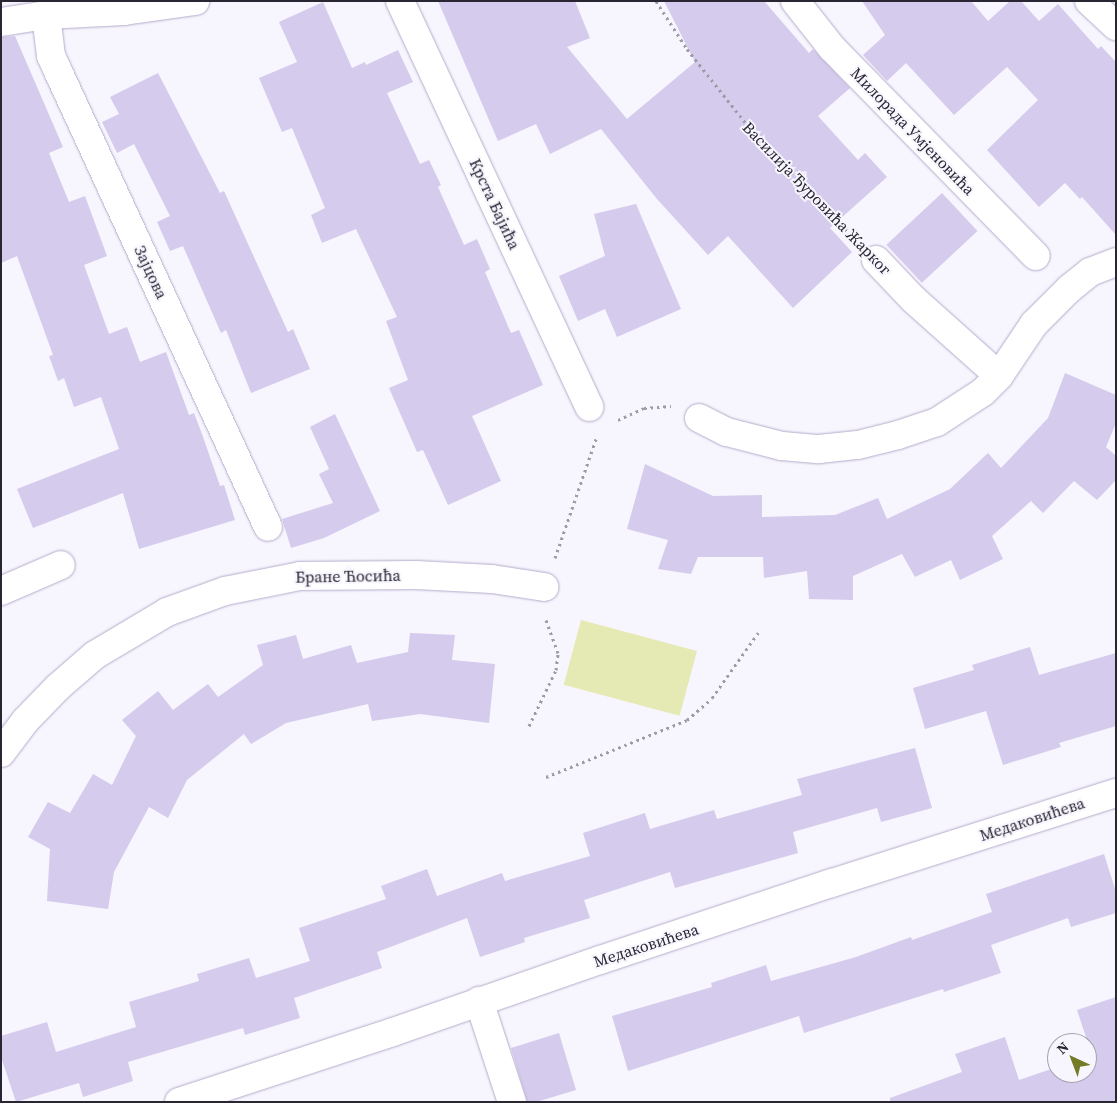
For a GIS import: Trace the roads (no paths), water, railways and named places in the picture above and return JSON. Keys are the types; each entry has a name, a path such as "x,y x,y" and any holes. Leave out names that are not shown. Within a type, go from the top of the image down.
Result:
{"street":[{"path":"1,22 46,14 124,11 195,1"},
{"name":"Крста Бајића","path":"400,1 594,418"},
{"name":"Милорада Умјеновића","path":"795,1 838,55 1036,256"},
{"path":"1090,1 1116,26"},
{"name":"Зајцова","path":"46,14 51,56 268,527"},
{"name":"Василија Ђуровића Жарког","path":"876,260 913,299 999,376"},
{"path":"699,418 727,432 782,446 819,449 858,445 898,436 937,422 983,392 999,376 1025,337 1047,309 1090,272 1116,262"},
{"path":"1,591 61,565"},
{"name":"Бране Ћосића","path":"1,754 26,720 58,687 95,655 167,612 225,591 300,576 492,578 544,587"},
{"name":"Медаковићева","path":"179,1102 393,1032 832,883 1116,793"},
{"path":"479,1002 512,1102"}]}
